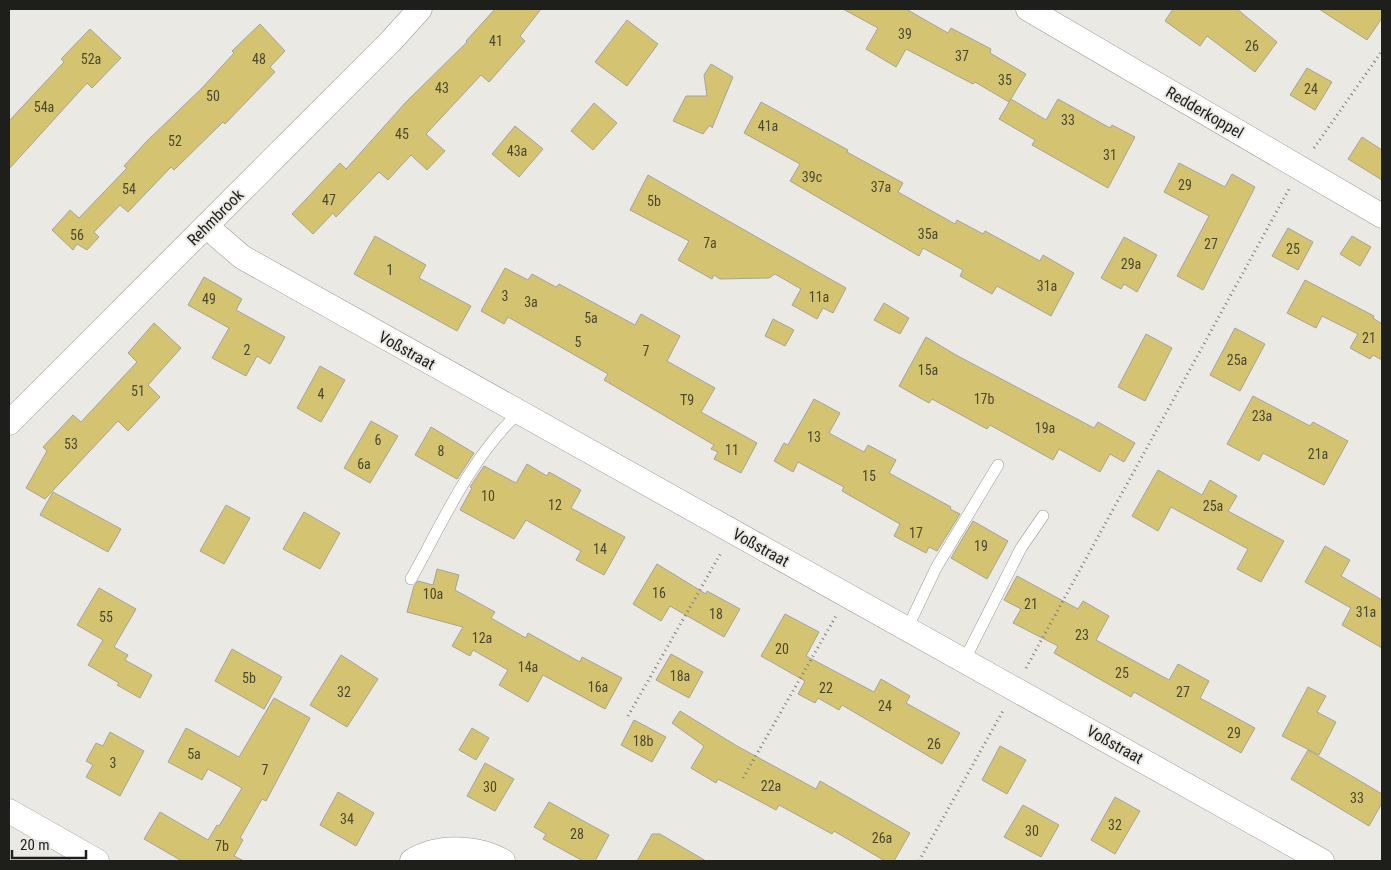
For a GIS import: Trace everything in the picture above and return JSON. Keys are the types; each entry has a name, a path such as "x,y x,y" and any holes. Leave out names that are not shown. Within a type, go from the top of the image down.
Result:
{"street":[{"name":"Rehmbrook","path":"9,423 391,41 420,9"},
{"name":"Redderkoppel","path":"1028,9 1382,216"},
{"name":"Voßstraat","path":"206,226 242,257 1322,861"},
{"path":"9,812 97,861"},
{"path":"412,861 422,855 465,848 503,861"}],"lane":[{"path":"411,579 464,479 495,436 519,412"},
{"path":"907,629 936,568 998,465"},
{"path":"964,661 1022,548 1043,516"}],"path":[{"path":"919,861 1301,167 1382,52"},
{"path":"628,716 733,532"},
{"path":"743,778 837,613 850,597"}],"building":[{"path":"495,9 541,9 520,36 525,41 489,82 481,75 426,134 445,151 427,170 411,155 388,180 379,172 336,217 333,213 313,234 292,214 340,163 346,169 406,102 467,42"},
{"path":"843,9 906,9 948,33 951,28 991,49 990,53 1026,74 1009,102 975,82 973,84 906,49 896,67 866,49 878,28"},
{"path":"1173,9 1237,9 1277,42 1255,72 1207,36 1200,46 1165,21"},
{"path":"1319,9 1382,9 1382,18 1367,40"},
{"path":"627,20 658,44 627,86 595,62"},
{"path":"260,24 285,51 270,67 275,72 225,124 223,122 174,170 171,167 128,212 120,205 94,232 99,237 87,250 77,244 73,250 52,230 70,210 79,218 127,168 124,166 147,141 202,88 234,53 232,51"},
{"path":"90,29 121,58 92,88 87,83 9,169 9,121 64,62 61,59"},
{"path":"711,64 733,77 712,128 712,126 709,126 703,134 673,121 686,96 707,96 704,75"},
{"path":"1307,68 1332,82 1315,110 1290,95"},
{"path":"1011,99 1046,120 1058,99 1110,128 1112,125 1135,137 1108,188 1032,145 1035,140 999,119"},
{"path":"761,102 903,183 898,192 955,224 957,220 983,234 985,231 1040,261 1043,255 1074,273 1051,316 997,286 992,294 960,276 963,270 923,248 919,256 790,181 800,164 744,133"},
{"path":"594,103 617,123 593,150 571,131"},
{"path":"515,126 543,149 519,177 492,154"},
{"path":"1362,137 1382,150 1382,180 1348,159"},
{"path":"1179,163 1225,187 1232,174 1255,187 1203,290 1177,276 1209,216 1164,192"},
{"path":"648,175 846,288 833,313 823,308 817,319 792,305 801,289 775,274 769,278 720,279 714,275 712,279 678,260 689,241 630,210"},
{"path":"1288,228 1313,242 1298,270 1272,256"},
{"path":"375,236 426,265 419,278 471,306 457,331 354,274"},
{"path":"1352,236 1371,247 1360,266 1340,254"},
{"path":"1124,237 1157,255 1137,292 1124,284 1121,289 1101,278"},
{"path":"505,268 528,280 532,274 556,287 559,284 635,325 641,314 680,336 667,361 715,388 701,412 757,443 741,473 714,459 718,452 711,449 714,445 604,380 608,374 508,317 504,324 481,311"},
{"path":"204,277 242,299 236,310 285,337 270,364 257,356 246,376 212,358 229,328 188,305"},
{"path":"1305,280 1374,316 1373,318 1382,324 1382,360 1373,355 1370,359 1350,348 1358,334 1322,316 1316,328 1287,313"},
{"path":"884,303 909,318 900,334 874,320"},
{"path":"773,319 794,330 785,346 765,336"},
{"path":"154,323 181,348 148,385 160,397 128,431 118,421 45,499 26,488 47,451 43,447 73,415 81,422 137,362 128,353"},
{"path":"1235,328 1265,344 1240,391 1210,375"},
{"path":"1146,334 1172,348 1145,401 1118,387"},
{"path":"926,337 956,355 1094,428 1098,422 1135,443 1124,462 1110,454 1100,472 1059,449 1053,460 990,425 987,429 932,399 929,403 899,386"},
{"path":"320,366 345,380 321,422 297,408"},
{"path":"1253,396 1310,426 1313,422 1348,441 1324,485 1263,453 1259,461 1227,444"},
{"path":"814,399 840,413 829,433 864,452 868,445 896,460 889,473 951,507 950,509 960,514 937,551 929,547 926,553 894,536 900,524 842,491 844,487 798,462 793,472 774,461 784,443 788,445"},
{"path":"371,421 398,436 370,483 344,468"},
{"path":"431,427 474,453 457,479 415,455"},
{"path":"527,464 547,476 549,472 581,490 571,508 625,537 604,575 576,560 581,551 526,520 514,539 460,510 472,488 470,487 484,466 516,483"},
{"path":"1158,470 1202,495 1210,480 1237,496 1228,511 1284,541 1261,582 1237,569 1248,549 1171,507 1158,531 1132,516"},
{"path":"53,492 121,529 108,552 40,515"},
{"path":"226,505 250,518 224,564 200,551"},
{"path":"304,512 340,533 320,569 283,549"},
{"path":"973,521 1008,541 987,579 951,558"},
{"path":"1325,546 1350,560 1341,576 1382,600 1382,648 1342,625 1351,608 1305,582"},
{"path":"657,564 706,594 707,591 740,609 724,637 670,606 661,621 633,604"},
{"path":"437,569 459,575 455,590 495,612 491,618 526,638 528,633 580,662 582,657 622,678 605,709 543,675 528,702 499,685 508,670 473,650 470,656 452,646 463,627 407,612 414,586 418,581 433,585"},
{"path":"1017,576 1078,609 1083,601 1109,616 1096,640 1169,680 1178,664 1209,681 1200,698 1255,728 1241,753 1134,692 1131,697 1054,653 1058,646 1013,623 1021,609 1004,600"},
{"path":"99,588 136,609 114,647 128,655 125,660 152,675 140,698 88,665 103,640 77,625"},
{"path":"785,614 819,632 806,656 874,692 881,679 910,696 906,703 960,733 942,764 842,705 839,710 818,698 815,703 798,694 805,681 761,656"},
{"path":"232,649 282,677 264,709 215,681"},
{"path":"671,654 703,672 689,698 656,680"},
{"path":"341,655 378,679 347,727 310,705"},
{"path":"1308,687 1326,696 1317,712 1336,722 1319,755 1282,736"},
{"path":"274,698 310,718 266,801 262,799 240,838 243,840 234,856 244,861 182,861 144,839 160,812 208,840 217,825 219,826 242,788 208,769 202,780 168,762 186,728 239,757"},
{"path":"680,711 737,746 816,789 820,781 910,833 894,861 885,861 834,831 832,834 779,805 776,810 718,779 716,783 691,768 704,746 672,723"},
{"path":"634,720 666,737 652,762 621,745"},
{"path":"472,728 489,738 476,760 459,750"},
{"path":"110,732 144,751 120,796 86,777 93,765 86,761 96,743 103,746"},
{"path":"1000,746 1026,760 1007,794 982,780"},
{"path":"1308,750 1382,794 1382,803 1369,826 1291,779"},
{"path":"485,763 514,779 495,811 467,796"},
{"path":"338,792 374,813 356,846 320,825"},
{"path":"1115,797 1140,811 1115,854 1091,840"},
{"path":"549,802 609,835 595,861 583,861 543,839 546,834 534,827"},
{"path":"1023,805 1059,825 1041,857 1004,837"},
{"path":"652,834 660,834 706,861 637,861"}]}
